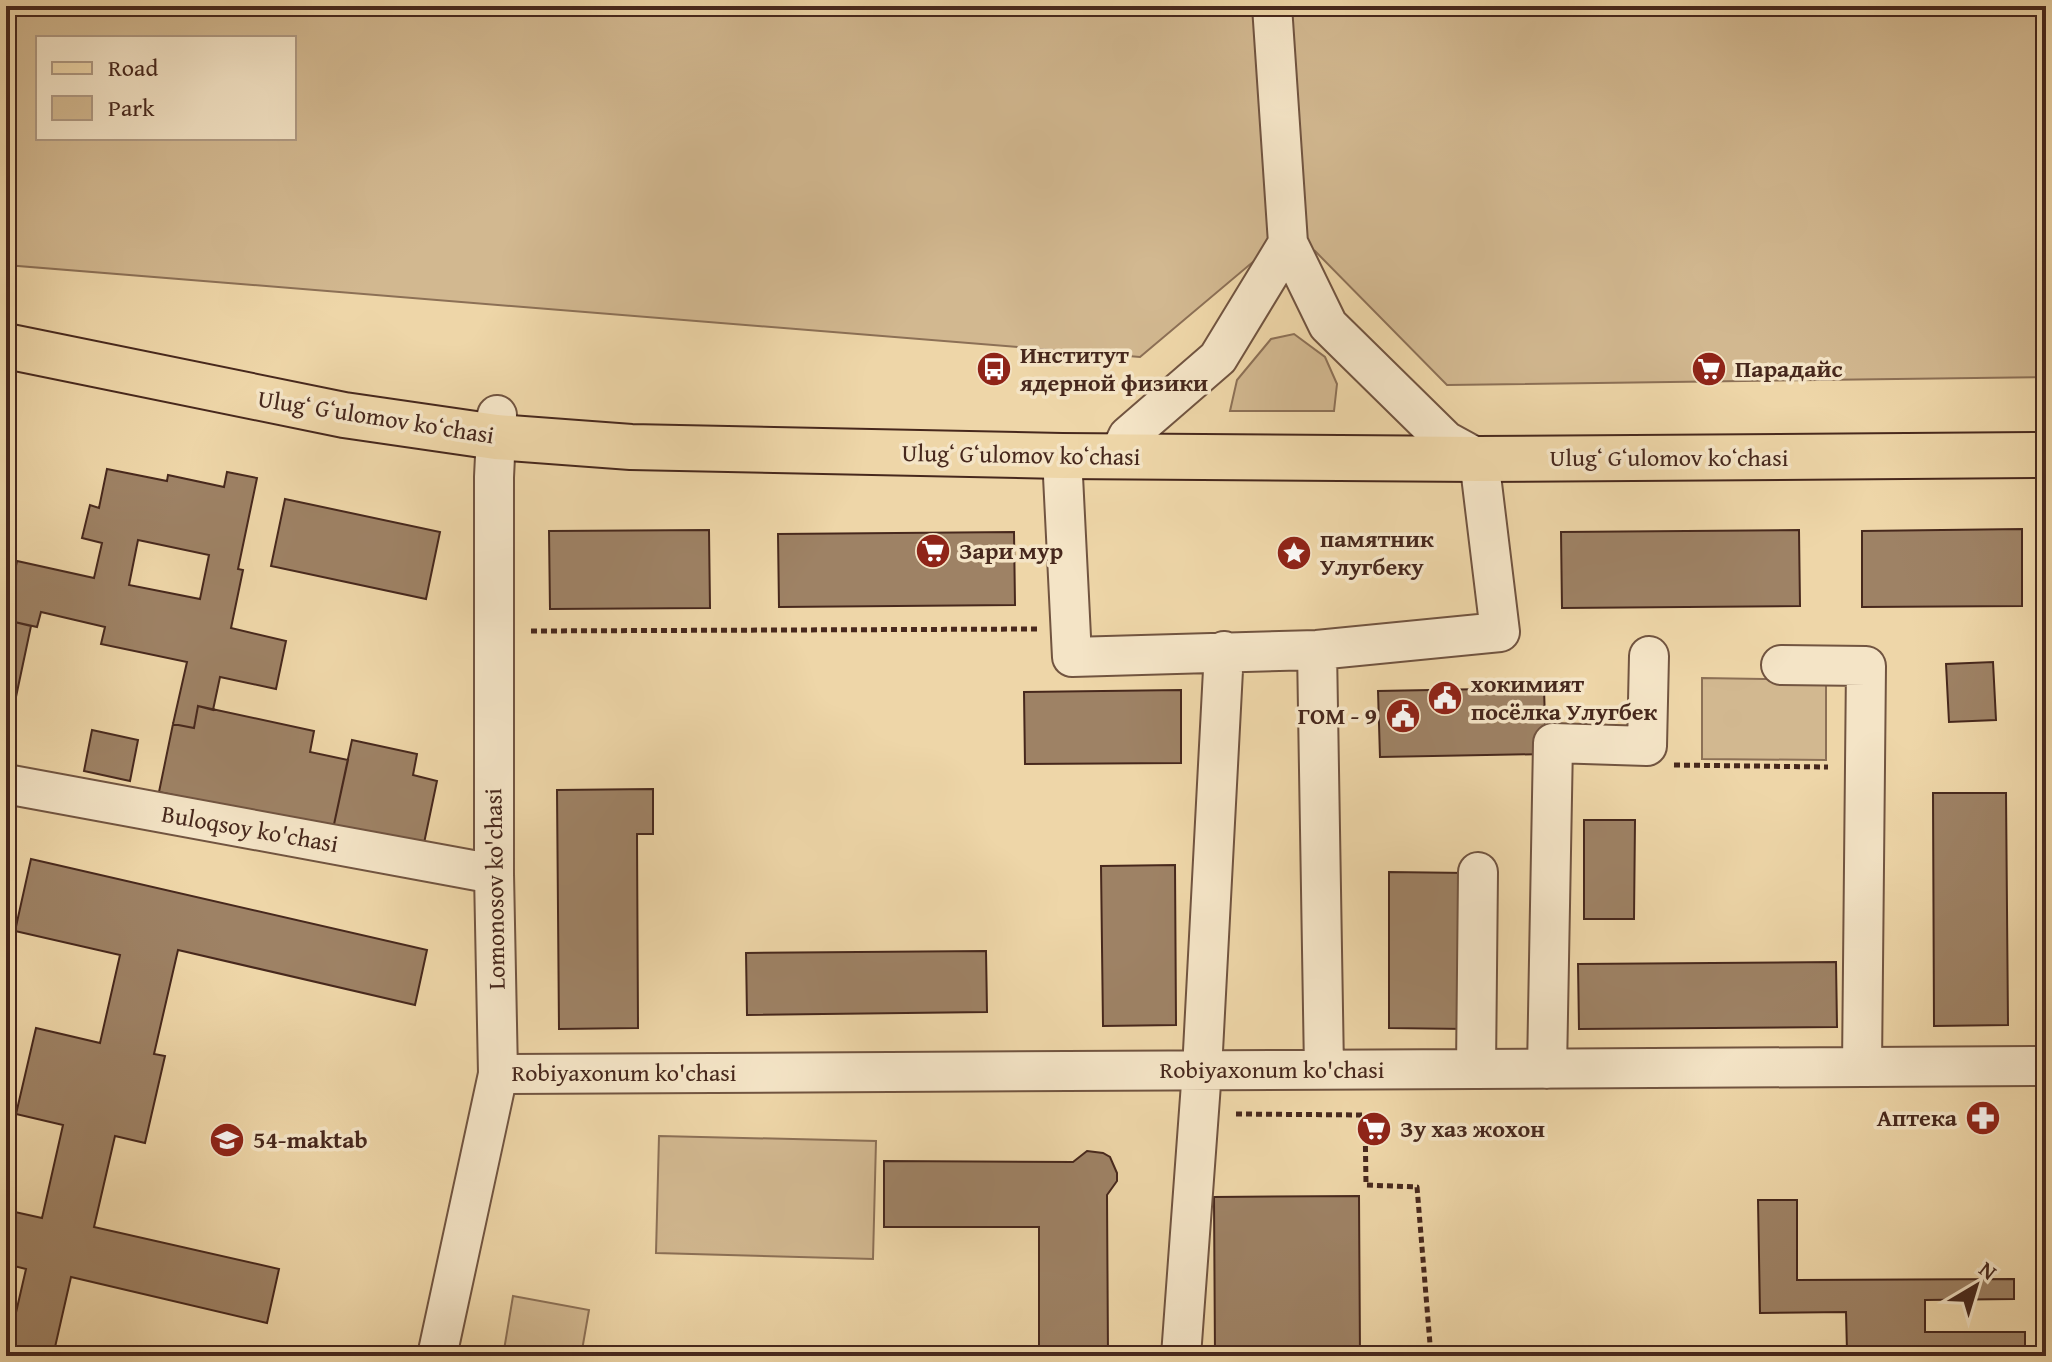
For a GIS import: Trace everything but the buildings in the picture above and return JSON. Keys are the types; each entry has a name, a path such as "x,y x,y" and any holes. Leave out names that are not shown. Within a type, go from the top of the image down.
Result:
{"main road":[{"name":"Ulugʻ Gʻulomov koʻchasi","path":"6,326 496,426 631,447 1062,456 1123,446"},
{"name":"Ulugʻ Gʻulomov koʻchasi","path":"6,346 344,415 496,426 636,425 1123,446 2046,455"},
{"name":"Ulugʻ Gʻulomov koʻchasi","path":"1462,450 2046,434"}],"street":[{"path":"1062,456 1072,657 1317,650 1500,632 1462,450 1328,325 1288,243 1272,6"},
{"path":"1123,446 1218,358 1288,243"},
{"name":"Lomonosov ko'chasi","path":"437,1356 498,1074 494,874 496,426"},
{"path":"1317,650 1324,1069"},
{"path":"1181,1356 1202,1070 1224,651"},
{"path":"1547,1069 1553,743 1647,746 1649,656"},
{"path":"1781,665 1866,666 1862,1067"},
{"name":"Buloqsoy ko'chasi","path":"6,784 494,874"},
{"path":"1476,1069 1478,872"},
{"name":"Robiyaxonum ko'chasi","path":"498,1074 2046,1066"}],"path":[{"path":"494,631 1071,629"},
{"path":"1662,765 1865,767"},
{"path":"1199,1114 1365,1115 1366,1185 1417,1187 1431,1356"}],"green space":[{"path":"6,6 2046,6 2046,377 1447,385 1315,251 1288,243 1254,261 1140,357 6,265"},
{"path":"1294,334 1325,357 1337,384 1334,411 1230,411 1237,380 1271,339"},
{"path":"1702,678 1826,680 1826,760 1702,759"},
{"path":"659,1136 876,1141 873,1259 656,1253"},
{"path":"513,1296 589,1310 581,1356 503,1356"}],"place":[{"name":"Институт ядерной физики","path":"994,369"},
{"name":"Парадайс","path":"1709,369"},
{"name":"Зари мур","path":"933,551"},
{"name":"памятник Улугбеку","path":"1294,553"},
{"name":"хокимият посёлка Улугбек","path":"1445,698"},
{"name":"ГОМ - 9","path":"1403,716"},
{"name":"Аптека","path":"1983,1118"},
{"name":"Зу хаз жохон","path":"1374,1129"},
{"name":"54-maktab","path":"227,1140"}]}
